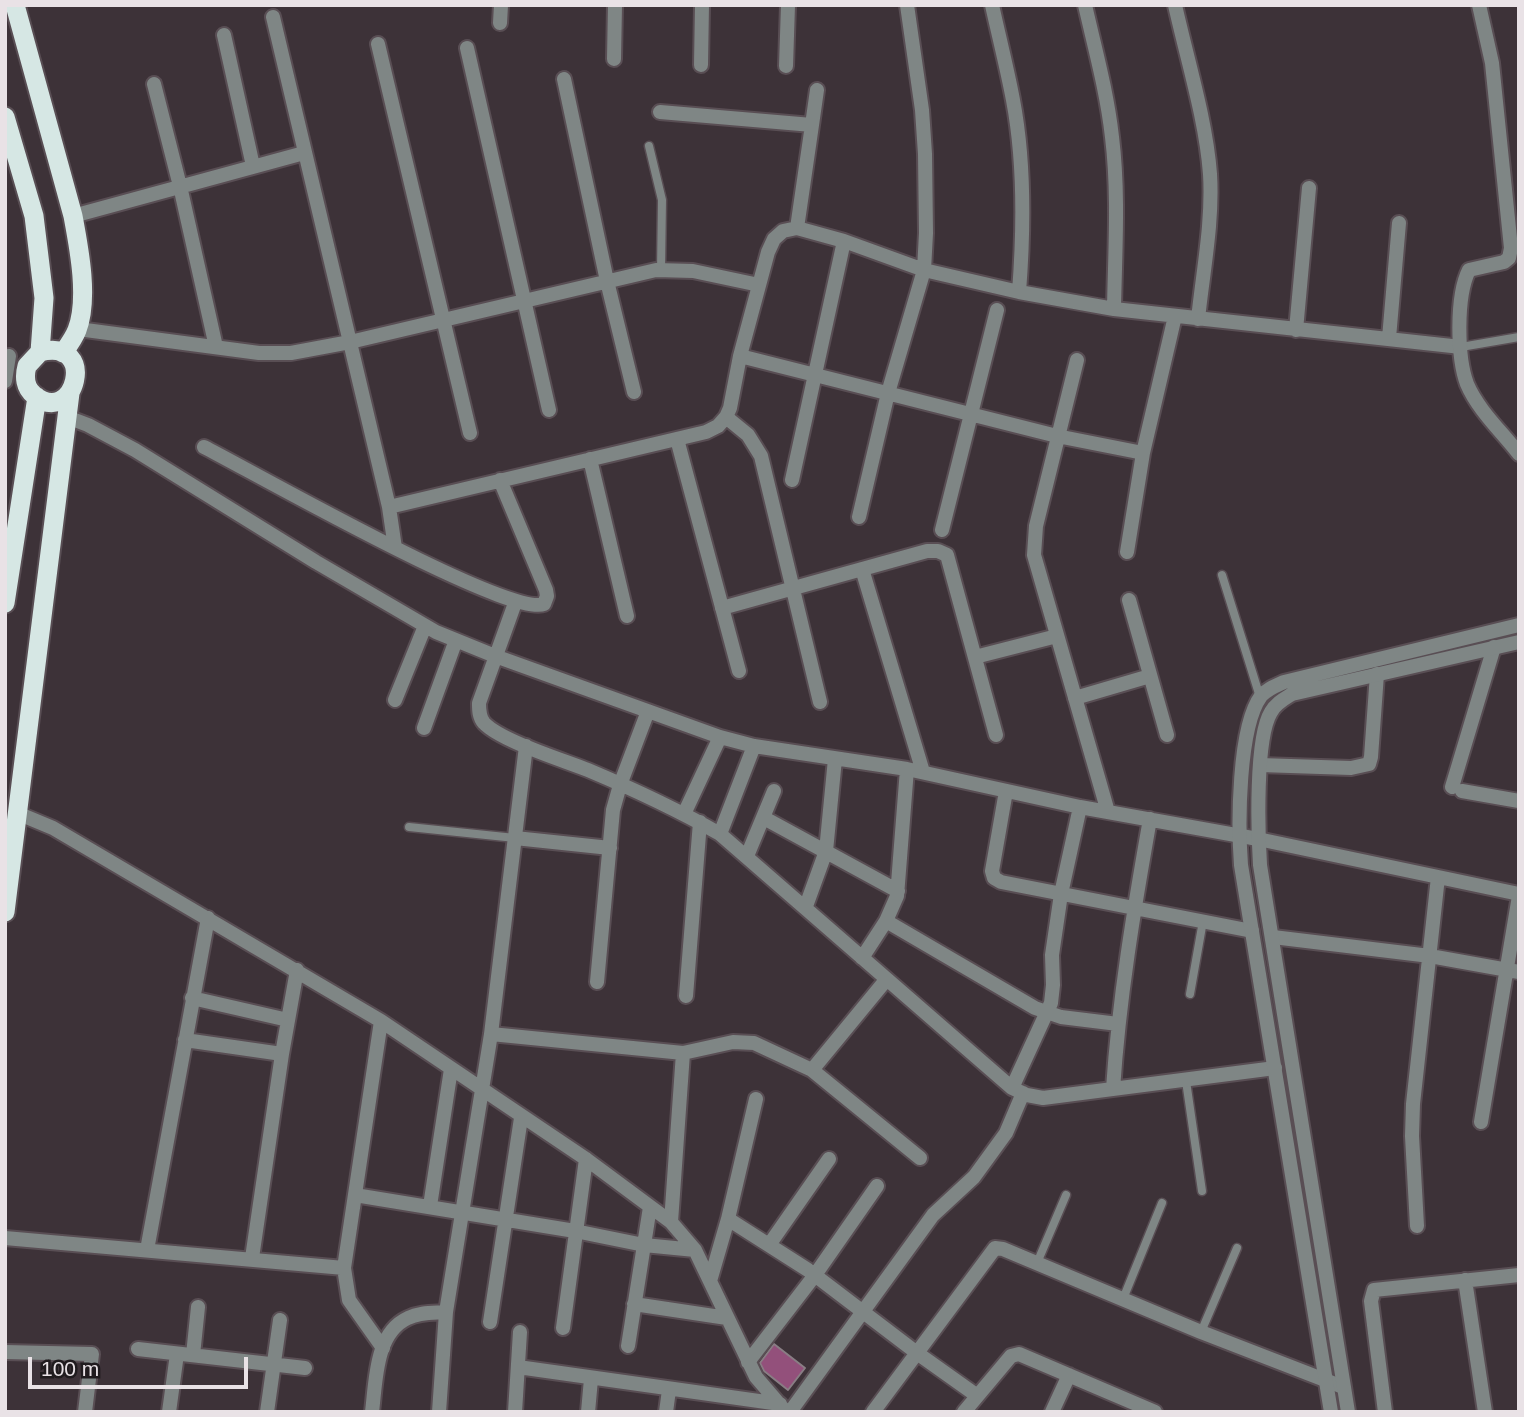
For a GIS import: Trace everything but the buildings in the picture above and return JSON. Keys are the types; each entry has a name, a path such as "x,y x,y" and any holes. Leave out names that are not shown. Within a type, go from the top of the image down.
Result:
{"highway":[{"path":"15,5 73,216 82,270 78,329 63,353"},
{"path":"5,117 34,216 44,298 34,359 26,383 43,401 58,401 70,393"},
{"path":"5,912 70,393 76,380 74,364 63,353 56,350 34,359"},
{"path":"5,603 37,397"}],"street":[{"path":"500,23 501,5"},
{"path":"614,59 615,5"},
{"path":"701,65 702,5"},
{"path":"786,66 788,5"},
{"path":"859,517 888,393 924,270 926,233 923,121 907,5"},
{"path":"992,5 1013,101 1019,143 1023,241 1019,292"},
{"path":"1085,5 1107,95 1112,136 1116,181 1114,309"},
{"path":"1175,5 1210,173 1210,209 1198,318"},
{"path":"1479,5 1492,63 1514,257 1469,270 1465,278 1460,316 1461,347 1467,383 1477,401 1519,454"},
{"path":"273,17 389,507 395,548"},
{"path":"224,35 253,166"},
{"path":"378,44 470,433"},
{"path":"467,48 549,410"},
{"path":"564,79 634,393"},
{"path":"154,84 180,186 215,347"},
{"path":"797,228 817,90"},
{"path":"660,112 812,125"},
{"path":"73,216 304,153"},
{"path":"1296,330 1310,188"},
{"path":"1389,338 1399,223"},
{"path":"389,507 706,432 718,426 730,408 740,356 768,252 774,239 783,231 797,228 844,241 924,270 1019,292 1114,309 1461,347"},
{"path":"792,480 844,241"},
{"path":"78,329 259,353 291,353 350,342 661,270 693,271 759,285"},
{"path":"942,530 997,310"},
{"path":"1127,552 1143,453 1175,316"},
{"path":"5,381 7,354 34,359"},
{"path":"740,356 1057,436 1143,453"},
{"path":"1077,360 1034,542 1036,565 1108,813"},
{"path":"68,417 135,450 425,626 495,656 720,737 754,746 923,772 1108,813 1239,835 1519,895 1512,970 1480,1122"},
{"path":"726,417 748,435 761,456 820,702"},
{"path":"677,439 739,671"},
{"path":"204,447 459,579 515,603 539,606 544,604 547,596 500,480"},
{"path":"590,459 627,616"},
{"path":"722,608 927,551 939,551 947,555 996,735"},
{"path":"862,569 923,772"},
{"path":"1129,600 1167,735"},
{"path":"515,603 479,703 483,722 526,746 684,814 720,834 806,906 886,980 1018,1091 1043,1098 1275,1069"},
{"path":"1331,1412 1241,865 1239,805 1250,725 1260,697 1269,688 1284,682 1519,625"},
{"path":"395,700 425,626"},
{"path":"975,657 1057,636"},
{"path":"424,728 456,640"},
{"path":"1348,1412 1258,839 1265,728 1271,711 1280,701 1292,694 1519,642"},
{"path":"1494,647 1457,789 1519,801"},
{"path":"1261,765 1351,768 1369,764 1377,674"},
{"path":"1075,698 1150,676"},
{"path":"597,982 613,810 648,712"},
{"path":"684,814 720,737"},
{"path":"439,1412 446,1312 491,1034 526,746"},
{"path":"720,834 754,746"},
{"path":"806,906 826,851 835,759"},
{"path":"862,958 886,921 898,891 906,769"},
{"path":"747,856 774,791"},
{"path":"1006,791 992,871 994,878 1061,894 1252,931"},
{"path":"786,1409 864,1311 933,1215 974,1177 1006,1133 1018,1091 1051,1003 1052,955 1061,894 1080,807"},
{"path":"17,813 53,828 381,1021 586,1159 671,1222 695,1250 756,1377 786,1409"},
{"path":"764,818 898,891"},
{"path":"1114,1089 1118,1024 1134,907 1150,819"},
{"path":"687,996 700,822"},
{"path":"515,838 610,848"},
{"path":"1417,1226 1412,1136 1438,877"},
{"path":"147,1250 208,918"},
{"path":"886,921 1046,1013 1118,1024"},
{"path":"1273,937 1430,956 1512,970"},
{"path":"252,1258 297,970"},
{"path":"812,1070 886,980"},
{"path":"192,998 288,1020"},
{"path":"381,1021 344,1268 349,1300 383,1348"},
{"path":"491,1034 683,1052 733,1042 754,1043 812,1070 920,1158"},
{"path":"185,1040 282,1054"},
{"path":"671,1222 683,1052"},
{"path":"430,1206 451,1069"},
{"path":"710,1280 728,1219 756,1099"},
{"path":"490,1322 522,1118"},
{"path":"562,1328 586,1159"},
{"path":"769,1245 829,1159"},
{"path":"748,1362 815,1275 877,1186"},
{"path":"355,1195 644,1245 695,1250"},
{"path":"628,1346 650,1207"},
{"path":"728,1219 815,1275 976,1395"},
{"path":"5,1238 344,1268"},
{"path":"873,1412 995,1248 1343,1387"},
{"path":"1385,1412 1371,1295 1374,1290 1519,1275"},
{"path":"1465,1280 1485,1412"},
{"path":"634,1304 727,1318"},
{"path":"193,1355 198,1307"},
{"path":"372,1412 378,1363 394,1328 407,1318 423,1313 446,1312"},
{"path":"267,1412 280,1320"},
{"path":"515,1412 520,1332"},
{"path":"138,1349 305,1368"},
{"path":"5,1352 92,1354 85,1412"},
{"path":"169,1412 177,1354"},
{"path":"964,1412 1011,1356 1019,1354 1155,1412"},
{"path":"518,1367 669,1390 745,1406 786,1409"},
{"path":"1052,1412 1069,1375"},
{"path":"589,1412 591,1379"},
{"path":"666,1412 669,1390"}],"lane":[{"path":"649,146 662,200 661,270"},
{"path":"1461,347 1519,337"},
{"path":"1222,575 1260,697"},
{"path":"409,827 515,838"},
{"path":"1190,994 1203,921"},
{"path":"1186,1081 1202,1191"},
{"path":"1037,1263 1066,1195"},
{"path":"1123,1299 1161,1203"},
{"path":"1201,1332 1237,1248"}]}
